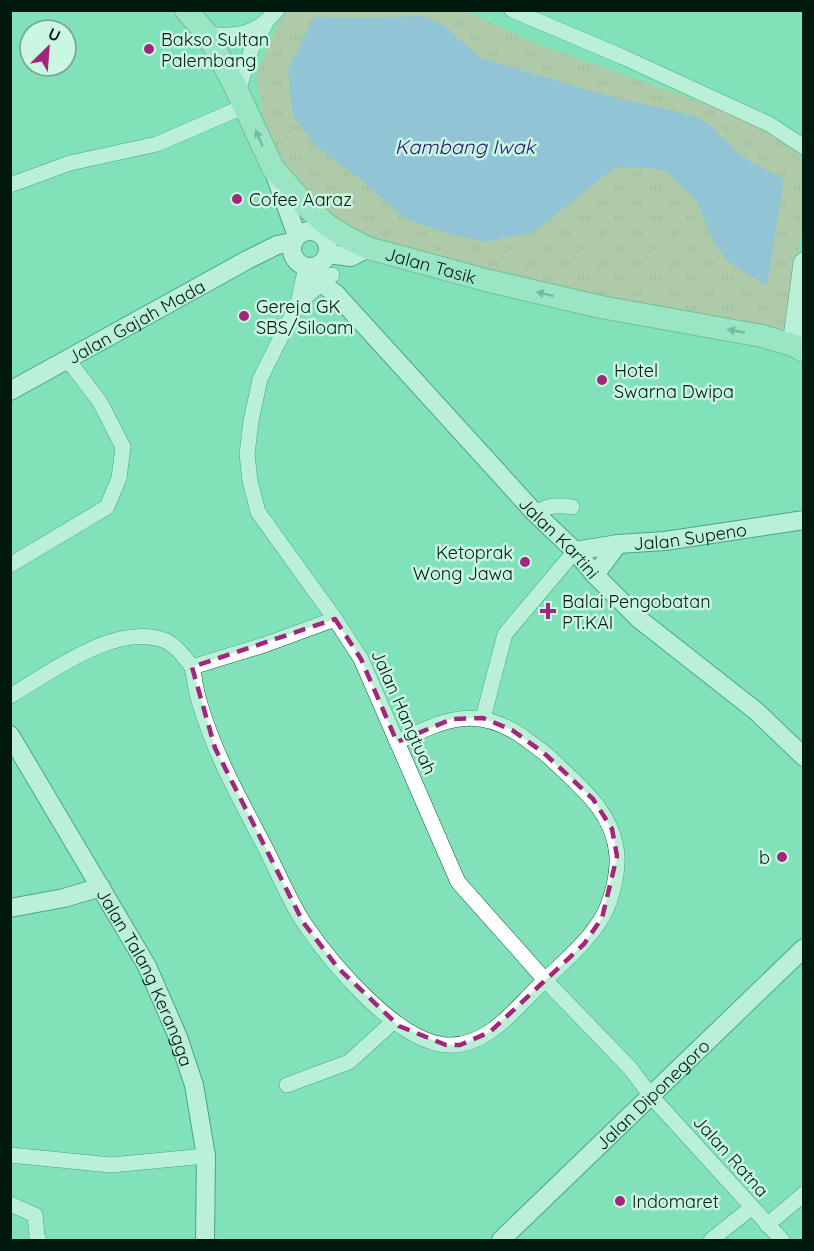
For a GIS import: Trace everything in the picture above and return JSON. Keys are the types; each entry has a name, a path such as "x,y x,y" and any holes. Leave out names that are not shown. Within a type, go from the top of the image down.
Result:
{"main road":[{"name":"Jalan Tasik","path":"186,10 207,34 273,168 306,206 327,225 346,237 368,248 485,279 601,307 762,336 798,348"},
{"path":"798,348 804,263"}],"street":[{"path":"10,185 70,163 157,144 241,99 252,48 266,23 277,10"},
{"path":"512,10 623,57 769,124 804,147"},
{"path":"207,34 229,37 266,23"},
{"path":"273,168 295,239 292,255 319,270"},
{"name":"Jalan Kartini","path":"295,239 308,230 319,233 327,242 319,270 535,513 575,551 639,619 756,711 804,757"},
{"name":"Jalan Gajah Mada","path":"10,392 262,253 295,239"},
{"path":"298,303 319,270 368,248"},
{"path":"262,253 319,270"},
{"path":"298,303 319,270"},
{"name":"Jalan Hangtuah","path":"298,303 260,379 251,421 248,454 250,481 258,512 336,619 361,659 458,882 545,980 630,1068 651,1096"},
{"path":"10,566 107,507 119,478 123,447 100,402 68,360"},
{"path":"535,513 558,505 572,507"},
{"name":"Jalan Supeno","path":"575,551 618,544 665,541 804,519"},
{"path":"596,575 618,544"},
{"path":"483,718 505,634 575,551"},
{"path":"192,666 264,645 336,619"},
{"path":"10,696 98,645 122,638 144,637 166,641 178,649 192,666 200,705 215,748 303,922 338,968 399,1026 432,1042 460,1045 490,1032 584,944 602,918 615,879 617,856 612,829 593,799 544,753 512,730 483,718 452,719 397,741"},
{"name":"Jalan Talang Kerangga","path":"10,735 147,966 178,1037 194,1085 206,1156 205,1240"},
{"path":"10,908 64,898 101,887"},
{"name":"Jalan Diponegoro","path":"501,1240 804,948"},
{"path":"287,1084 349,1062 394,1021"},
{"name":"Jalan Ratna","path":"651,1096 781,1240"},
{"path":"11,1160 111,1165 206,1156"},
{"path":"767,1224 804,1194"},
{"path":"10,1204 35,1215 39,1240"},
{"path":"711,1240 751,1208"}],"highlighted area":[{"path":"335,619 361,659 397,742 452,719 483,718 512,730 544,753 593,799 612,829 617,856 602,918 584,944 490,1032 460,1045 446,1045 399,1026 338,968 303,922 215,748 192,667"}],"green space":[{"path":"288,11 466,11 537,44 751,120 795,149 803,165 803,214 788,335 632,306 377,243 325,214 291,174 264,124 256,74 283,15"}],"water":[{"name":"Kambang Iwak","path":"423,16 445,26 480,58 612,97 696,116 713,128 742,157 784,179 767,286 727,261 712,239 697,201 666,171 639,167 614,168 534,232 485,242 443,232 404,218 364,182 317,147 293,116 288,70 314,17"}],"place":[{"name":"Bakso Sultan Palembang","path":"149,49"},
{"name":"Cofee Aaraz","path":"237,199"},
{"name":"Gereja GK SBS/Siloam","path":"244,316"},
{"name":"Hotel Swarna Dwipa","path":"602,380"},
{"name":"Ketoprak Wong Jawa","path":"525,562"},
{"name":"Balai Pengobatan PT.KAI","path":"548,611"},
{"name":"b","path":"782,857"},
{"name":"Indomaret","path":"620,1201"}]}
